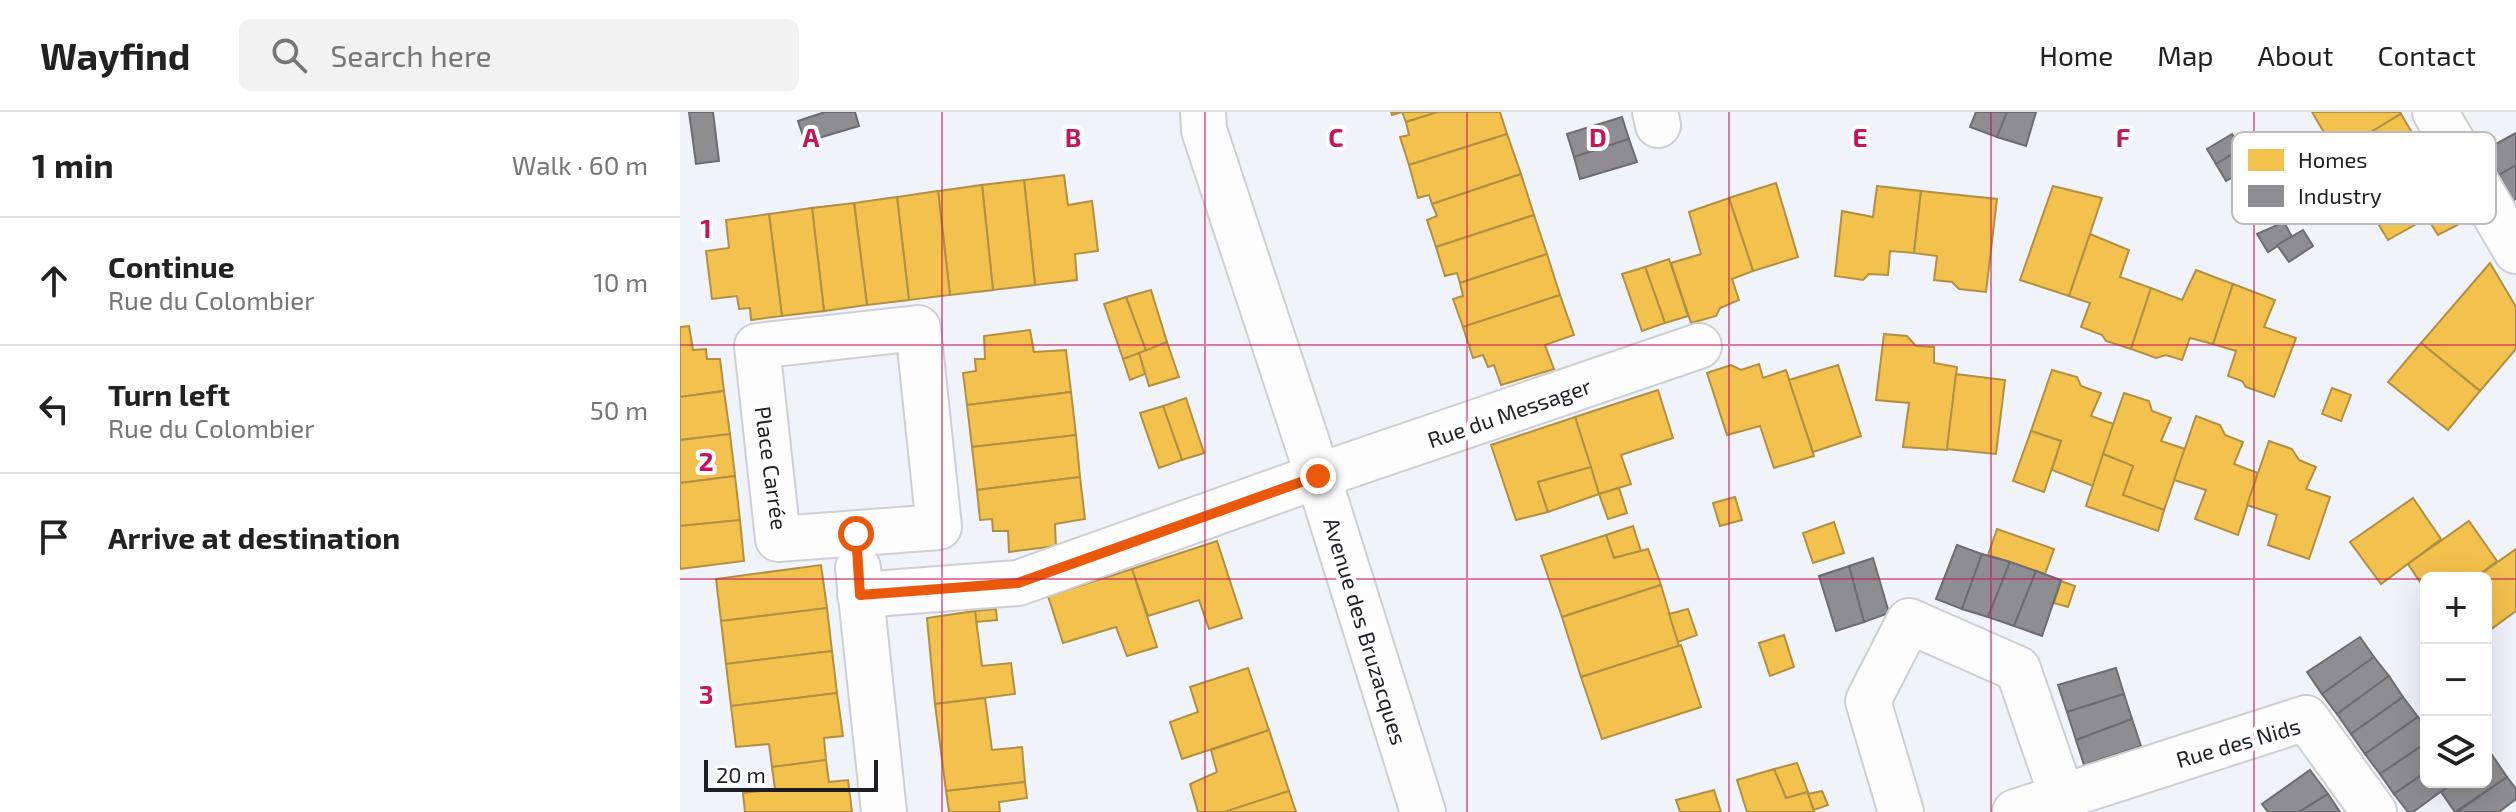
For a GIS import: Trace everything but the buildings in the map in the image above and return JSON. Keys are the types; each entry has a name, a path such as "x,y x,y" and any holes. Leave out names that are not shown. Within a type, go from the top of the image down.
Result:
{"street":[{"path":"2435,112 2447,132"},
{"name":"Avenue des Bruzacques","path":"1200,118 1318,476 1423,812"},
{"path":"2496,217 2516,251"},
{"name":"Place Carrée","path":"918,328 939,527 856,534 778,539 757,346 918,328"},
{"name":"Rue du Messager","path":"860,595 1018,583 1318,476 1699,346"},
{"path":"856,534 884,812"},
{"path":"1901,812 1868,701 1909,621 2018,669 2062,797"},
{"name":"Rue des Nids","path":"2015,812 2306,718 2374,812"}],"route":[{"path":"856,534 860,595 1018,583 1318,476"}]}
